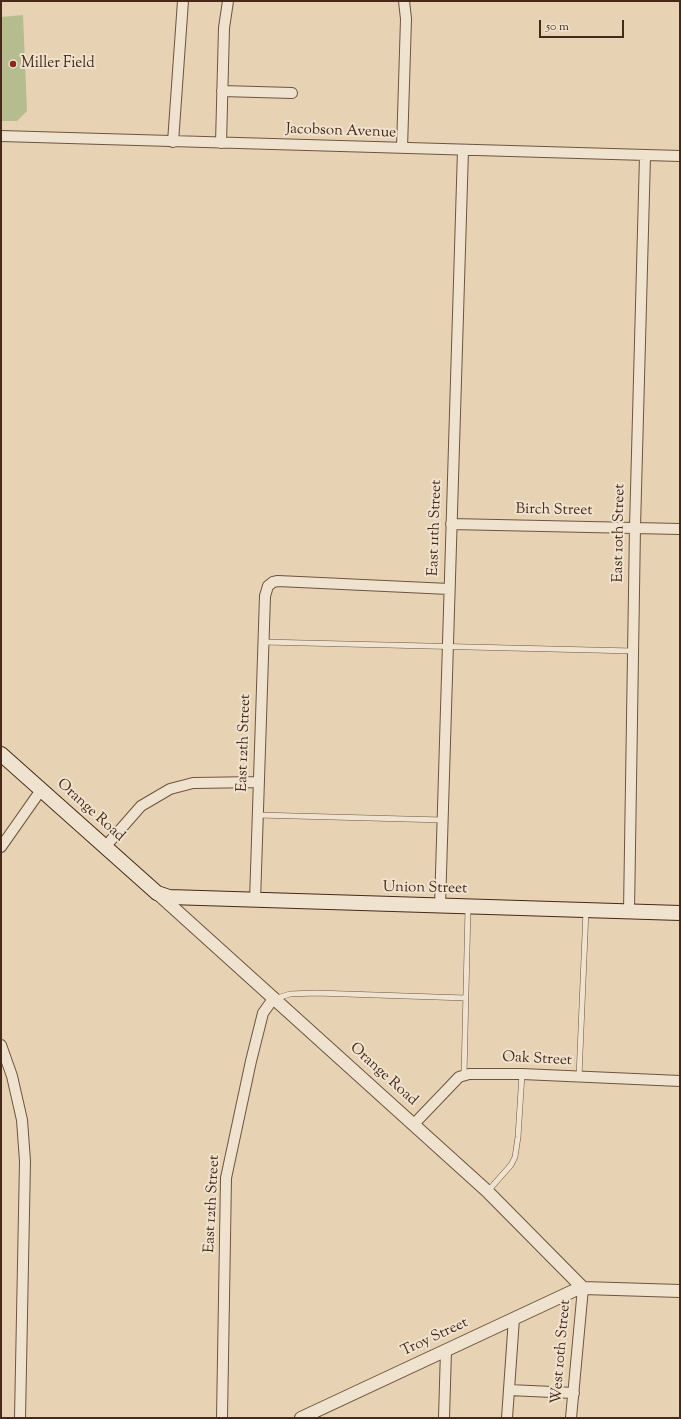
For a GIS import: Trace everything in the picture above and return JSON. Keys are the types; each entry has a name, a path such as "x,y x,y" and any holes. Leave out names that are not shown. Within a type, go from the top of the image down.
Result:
{"main road":[{"name":"Orange Road","path":"1,754 104,847 163,895"},
{"name":"Union Street","path":"163,895 255,901 680,913"}],"street":[{"path":"173,142 183,1"},
{"path":"221,143 224,28 228,1"},
{"path":"402,148 406,19 404,1"},
{"path":"222,91 292,93"},
{"name":"Jacobson Avenue","path":"1,136 680,156"},
{"name":"East 11th Street","path":"440,906 463,150"},
{"name":"East 10th Street","path":"629,911 635,528 645,156"},
{"name":"Birch Street","path":"451,524 680,529"},
{"name":"East 12th Street","path":"255,901 265,596 268,586 272,582 278,581 449,589"},
{"path":"104,847 141,806 170,789 193,783 259,782"},
{"path":"1,847 41,790"},
{"name":"Orange Road","path":"163,895 273,999 487,1191 583,1288"},
{"name":"East 12th Street","path":"222,1418 226,1178 263,1013 273,999"},
{"path":"1,1045 12,1076 22,1120 25,1161 20,1418"},
{"name":"Oak Street","path":"464,1075 478,1072 680,1081"},
{"path":"413,1125 459,1077 464,1075"},
{"path":"583,1288 680,1291"},
{"name":"Troy Street","path":"301,1418 514,1318 583,1288"},
{"name":"West 10th Street","path":"571,1418 583,1288"},
{"path":"507,1418 514,1318"},
{"path":"444,1418 446,1350"},
{"path":"509,1390 574,1393"}],"lane":[{"path":"264,642 633,651"},
{"path":"258,815 443,820"},
{"path":"464,1075 468,907"},
{"path":"579,1077 586,910"},
{"path":"273,999 290,994 316,993 466,998"},
{"path":"487,1191 512,1165 515,1157 518,1138 522,1074"}],"green space":[{"name":"Miller Field","path":"23,15 27,111 17,121 1,121 1,17"}],"place":[{"name":"Miller Field","path":"13,64"}]}
